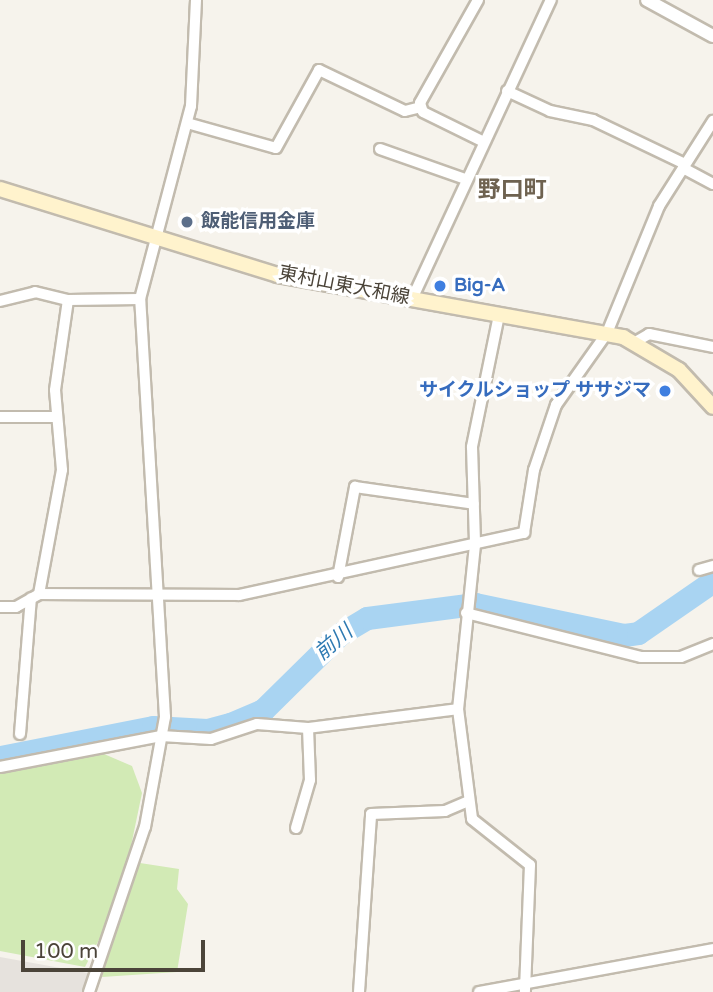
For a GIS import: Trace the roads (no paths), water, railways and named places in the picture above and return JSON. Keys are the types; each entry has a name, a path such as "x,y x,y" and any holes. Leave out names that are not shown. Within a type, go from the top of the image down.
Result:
{"main road":[{"name":"東村山東大和線","path":"0,189 278,275 607,333 637,341 679,369 713,407"}],"street":[{"path":"89,992 142,839 164,717 140,299 187,123 196,0"},
{"path":"421,107 478,0"},
{"path":"412,299 465,179 551,0"},
{"path":"647,0 713,36"},
{"path":"187,123 276,148 319,70 405,111 421,107 484,142"},
{"path":"507,91 550,111 593,120 684,166 713,184"},
{"path":"0,607 35,596 156,592 239,595 338,577 524,533 534,470 555,405 607,333 659,206 713,121"},
{"path":"380,149 465,179"},
{"path":"0,301 35,292 68,300 140,299"},
{"path":"20,734 35,596 62,470 56,417 68,300"},
{"path":"499,315 475,416 475,545 458,709 466,802 482,829 530,865 526,988"},
{"path":"637,341 649,334 713,347"},
{"path":"0,417 56,417"},
{"path":"338,577 355,487 474,504"},
{"path":"699,570 713,566"},
{"path":"467,611 641,657 681,657 713,644"},
{"path":"0,766 161,733 211,739 257,724 308,728 458,709"},
{"path":"296,828 310,780 308,728"},
{"path":"359,992 371,814 445,811 466,802"},
{"path":"479,992 526,988 713,949"}],"waterway":[{"name":"前川","path":"0,757 153,727 207,730 230,724 263,710 340,634 367,618 475,604 624,635 638,633 713,581"}],"place":[{"name":"飯能信用金庫","path":"187,222"},
{"name":"Big-A","path":"440,286"},
{"name":"サイクルショップ ササジマ","path":"665,391"}],"district":[{"name":"野口町","path":"512,190"}]}
